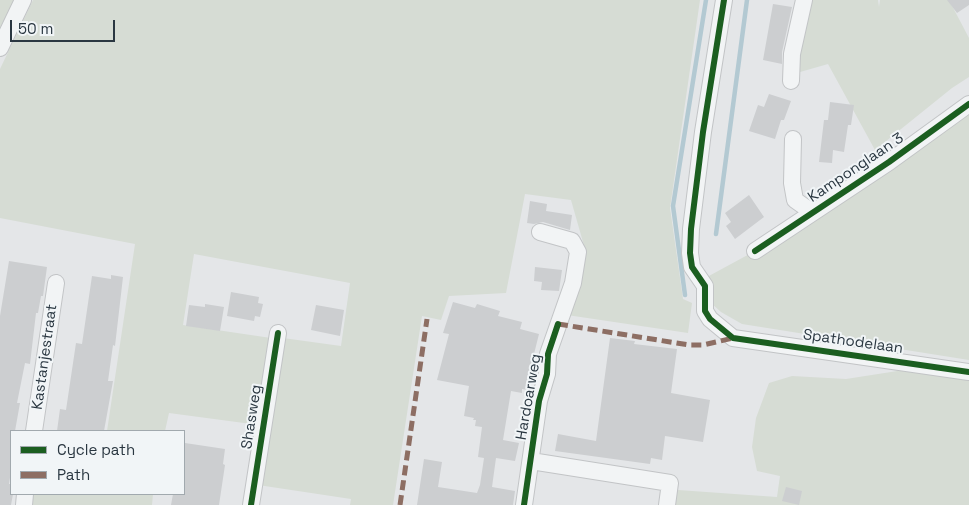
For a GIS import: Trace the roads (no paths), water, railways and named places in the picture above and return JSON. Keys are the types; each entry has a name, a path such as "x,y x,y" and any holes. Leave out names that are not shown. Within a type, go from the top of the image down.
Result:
{"street":[{"path":"0,48 23,0"},
{"name":"Spathodelaan","path":"724,0 703,132 691,229 690,253 692,267 705,286 704,311 710,319 733,338 969,372"},
{"path":"791,81 792,54 804,0"},
{"name":"Kamponglaan 3","path":"755,251 889,162 969,104"},
{"path":"793,139 792,183 795,200 812,212"},
{"name":"Hardoarweg","path":"524,505 539,401 547,374 548,354 573,283 578,252 572,241 540,232"},
{"name":"Kastanjestraat","path":"34,430 56,283"},
{"name":"Shasweg","path":"251,505 278,333"},
{"path":"531,461 670,483 667,505"}],"waterway":[{"path":"685,295 673,206 706,0"},
{"path":"716,234 747,0"}]}
